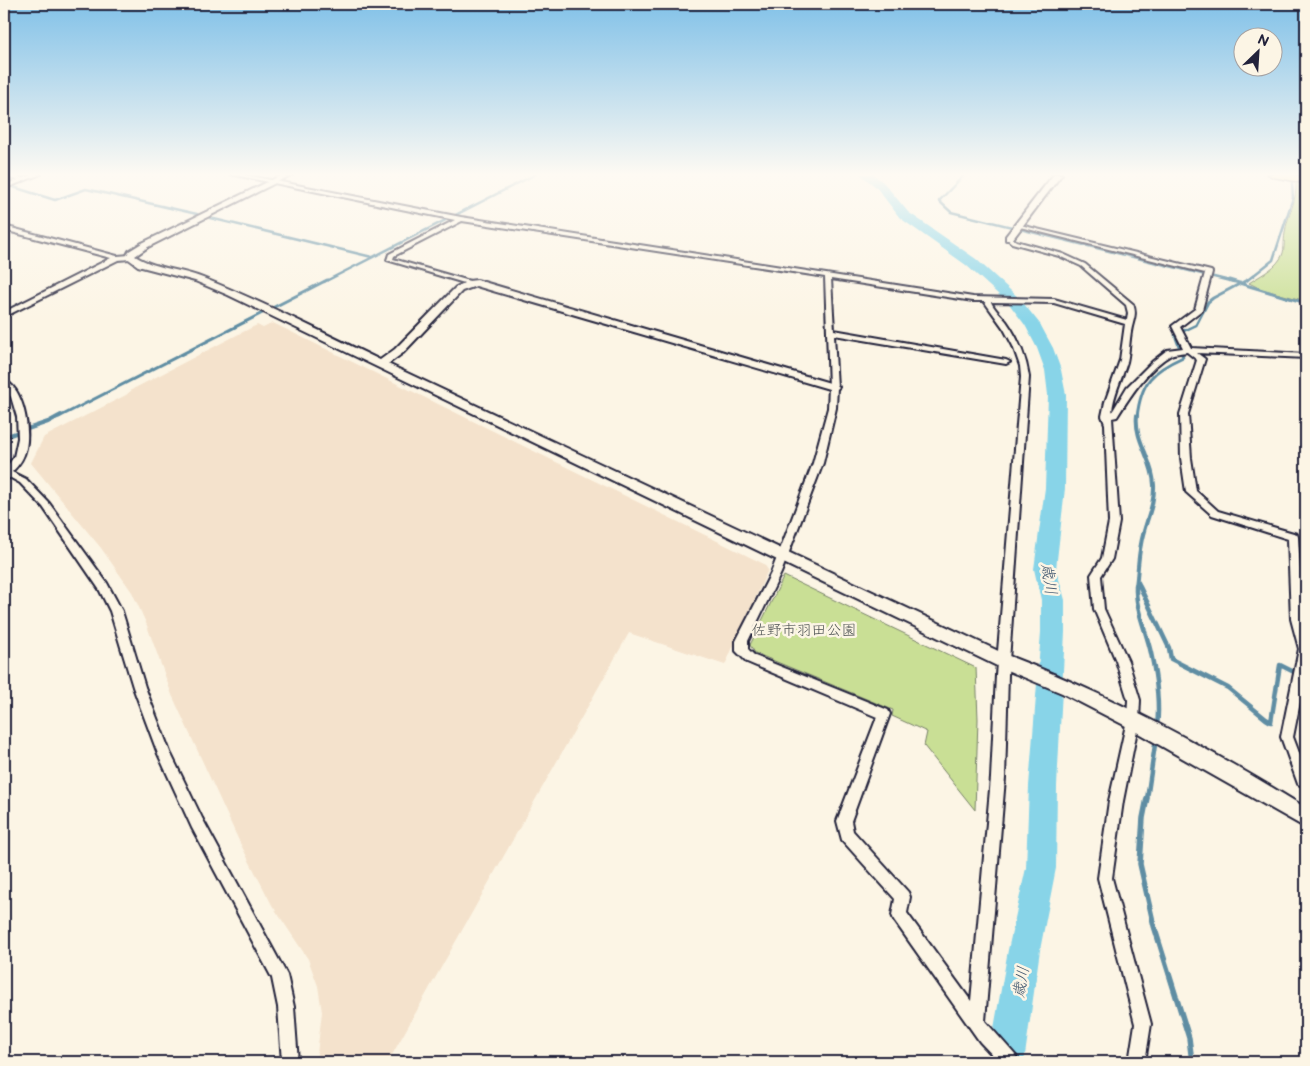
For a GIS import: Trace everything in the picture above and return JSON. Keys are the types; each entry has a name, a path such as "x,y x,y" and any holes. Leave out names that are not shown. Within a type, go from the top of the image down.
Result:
{"street":[{"path":"130,257 132,253 145,245 188,224"},
{"path":"444,224 390,255 390,260 483,285 833,387"},
{"path":"491,224 972,299 1037,300 1065,304 1129,323"},
{"path":"1137,1062 1143,1024 1106,878 1129,718 1134,700 1122,661 1099,610 1096,575 1107,559 1114,522 1110,433 1106,416 1107,406 1123,364 1129,323 1133,310 1129,304 1083,265 1061,255 1014,242 1009,238 1018,225 1209,272 1198,310 1176,326 1183,350 1201,359 1184,414 1186,458 1191,492 1216,513 1292,537 1296,619 1305,649 1286,737 1306,782"},
{"path":"4,228 117,258 130,257 141,264 206,282 269,310 1007,663 1129,718 1260,790 1306,819"},
{"path":"4,315 117,258"},
{"path":"828,276 833,387 832,408 818,464 776,573 742,642 742,651 751,659 884,714 844,821 847,835 903,898 899,915 981,1029 1010,1062"},
{"path":"381,364 399,351 459,289 471,283"},
{"path":"981,1029 1007,663 1025,371 1015,339 988,304 992,300"},
{"path":"831,332 1006,362"},
{"path":"1106,416 1114,415 1130,389 1170,352 1183,350 1306,356"},
{"path":"4,382 18,400 22,432 19,457 5,475"},
{"path":"5,475 14,476 23,481 46,505 90,564 116,611 138,686 164,754 202,831 279,975 285,991 290,1062"}],"shaded area":[{"path":"273,323 764,564 768,570 725,665 629,633 388,1062 316,1062 322,1012 318,986 308,959 272,905 240,843 172,695 146,623 132,592 101,548 31,463 44,437 257,325 263,328"}],"green space":[{"path":"1287,224 1306,224 1306,301 1261,289 1249,283 1270,270 1282,256"},
{"name":"佐野市羽田公園","path":"784,576 976,668 978,719 975,810 924,746 927,732 892,716 893,710 755,653 750,645"}],"waterway":[{"path":"234,224 372,257"},
{"path":"324,282 438,224"},
{"name":"歳川","path":"916,224 971,262 1015,302 1032,324 1045,348 1053,370 1057,395 1055,488 1045,569 1053,600 1053,632 1043,786 1041,868 1024,950 1006,1062"},
{"path":"998,224 1234,282"},
{"path":"1245,282 1273,260 1285,224"},
{"path":"59,417 327,280"},
{"path":"1229,280 1241,283"},
{"path":"1241,283 1247,280"},
{"path":"1137,417 1145,386 1150,379 1163,367 1183,357 1175,335 1196,325 1208,302 1213,298 1241,283"},
{"path":"1241,283 1306,303"},
{"path":"4,437 48,422 61,415"},
{"path":"1136,586 1142,537 1154,493 1153,476 1138,433 1137,417"},
{"path":"1138,582 1140,586"},
{"path":"1139,585 1169,648 1171,659 1228,688 1271,722 1280,665 1306,678"},
{"path":"1136,586 1139,611 1151,653 1156,680 1158,699 1157,726"},
{"path":"1147,799 1156,738"},
{"path":"1147,798 1143,818 1140,864 1154,926 1189,1038 1192,1062"}]}
